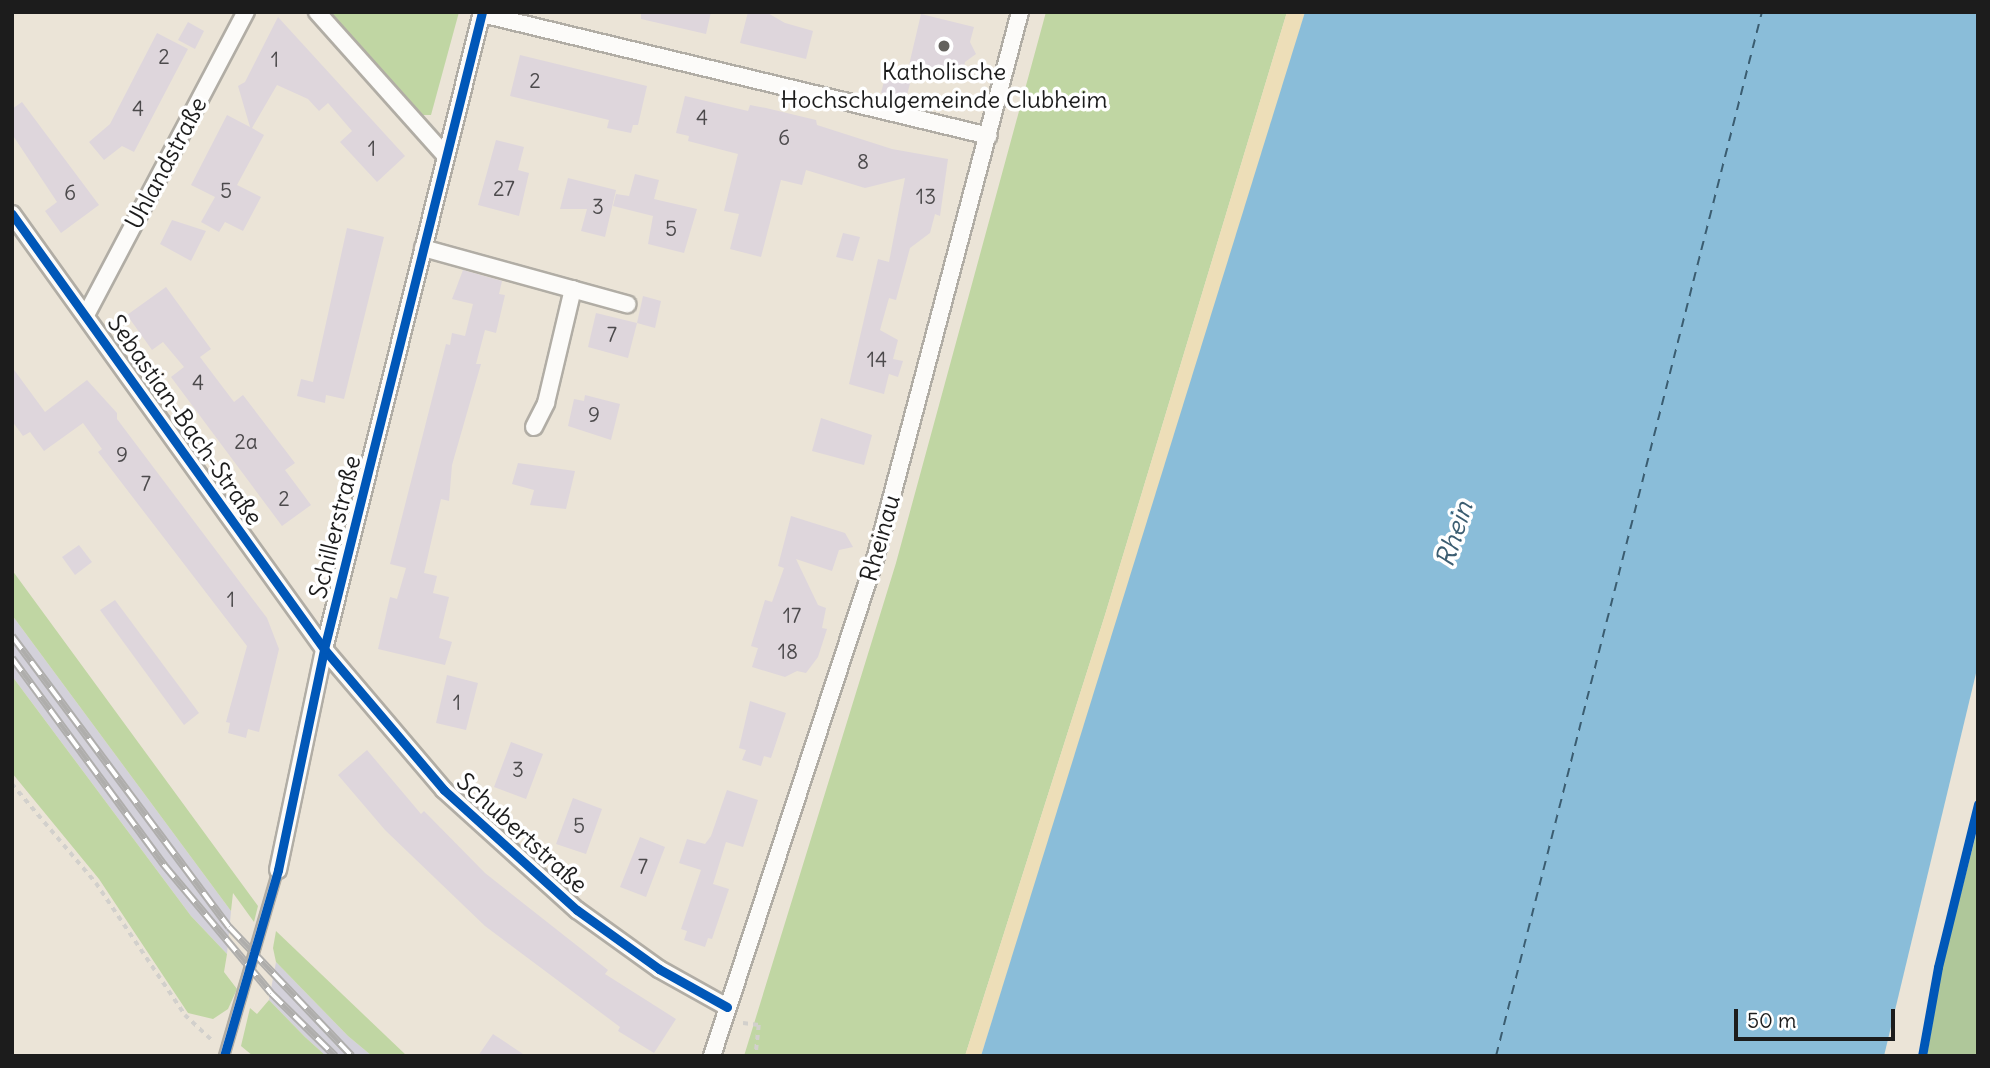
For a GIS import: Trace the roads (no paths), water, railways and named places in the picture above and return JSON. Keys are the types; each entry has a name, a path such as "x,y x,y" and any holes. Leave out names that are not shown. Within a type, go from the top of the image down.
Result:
{"street":[{"name":"Uhlandstraße","path":"86,315 246,12"},
{"path":"317,12 445,155"},
{"name":"Rheinau","path":"712,1056 730,1014 876,556 1020,12"},
{"path":"482,13 989,136"},
{"name":"Schillerstraße","path":"278,870 324,649 482,13"},
{"name":"Sebastian-Bach-Straße","path":"12,214 324,649"},
{"path":"423,248 626,304"},
{"path":"534,427 546,403 573,289"},
{"name":"Schubertstraße","path":"324,649 444,790 506,851 577,910 659,969 730,1014"}],"lane":[{"name":"Schillerstraße","path":"226,1054 278,870"}],"water":[{"name":"Rhein","path":"1305,12 1978,12 1978,665 1884,1056 981,1056"}],"railway":[{"path":"12,636 229,927 352,1056"},
{"path":"12,658 164,865 271,993 335,1056"}],"place":[{"name":"Katholische Hochschulgemeinde Clubheim","path":"944,46"}]}
